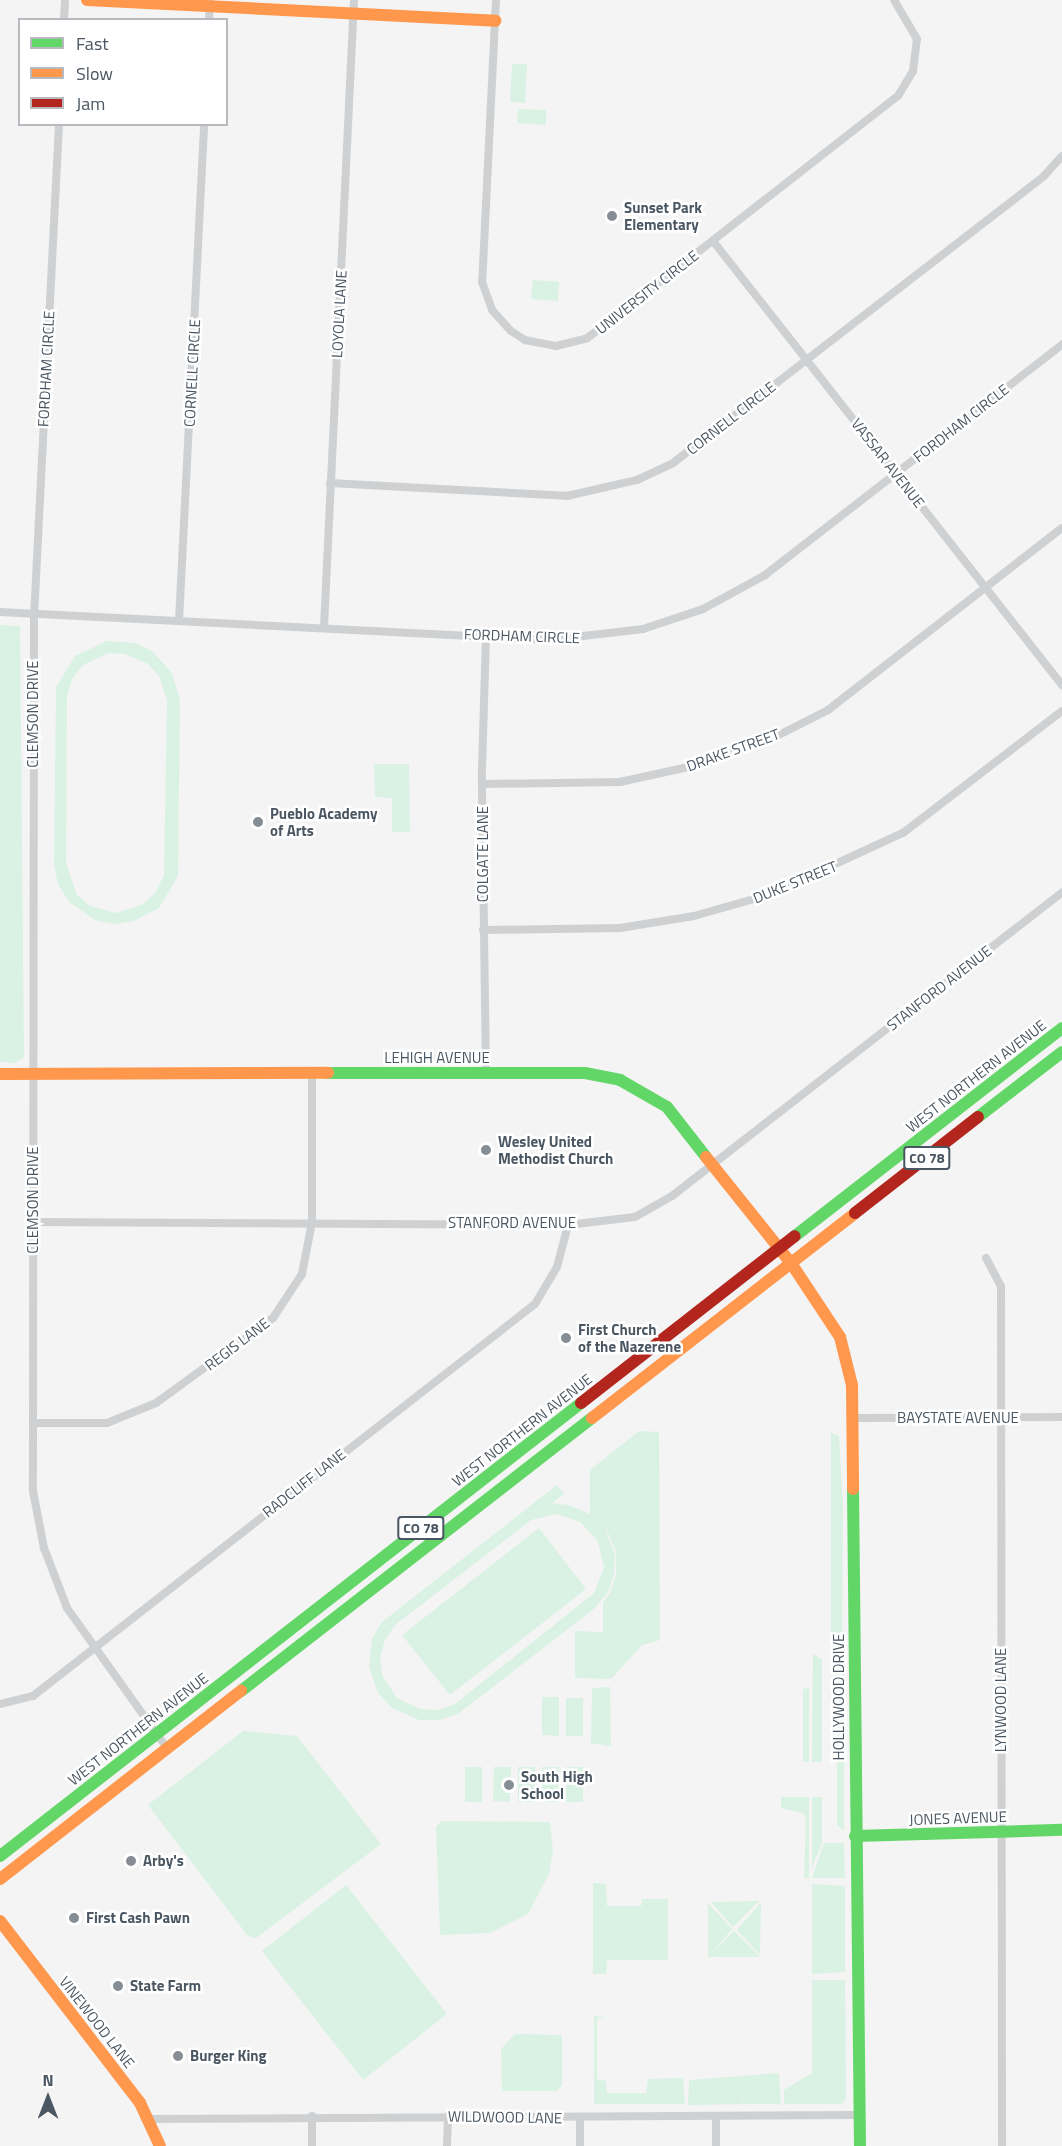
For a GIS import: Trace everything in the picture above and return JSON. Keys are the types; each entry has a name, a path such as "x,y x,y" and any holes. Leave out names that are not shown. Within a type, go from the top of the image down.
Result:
{"main road":[{"path":"87,0 210,3 354,14 495,21"},
{"name":"WEST NORTHERN AVENUE","path":"0,1856 1062,1028"},
{"name":"CO 78","path":"0,1878 1062,1052"},
{"name":"LEHIGH AVENUE","path":"0,1074 585,1073 620,1080 667,1107 791,1263"},
{"name":"HOLLYWOOD DRIVE","path":"791,1263 840,1336 852,1384 860,2146"},
{"name":"JONES AVENUE","path":"855,1836 1062,1830"},
{"name":"VINEWOOD LANE","path":"0,1921 150,2119 160,2146"}],"street":[{"path":"64,18 65,0"},
{"name":"LOYOLA LANE","path":"324,627 354,0"},
{"name":"UNIVERSITY CIRCLE","path":"496,0 482,282 486,297 500,322 525,340 540,345 572,344 602,327 886,106 907,86 916,60 917,39 894,0"},
{"path":"209,18 210,3"},
{"name":"FORDHAM CIRCLE","path":"34,613 59,126"},
{"name":"CORNELL CIRCLE","path":"179,621 204,126"},
{"name":"CORNELL CIRCLE","path":"330,483 567,496 605,490 673,463 1044,176 1062,156"},
{"name":"VASSAR AVENUE","path":"713,241 1062,685"},
{"name":"FORDHAM CIRCLE","path":"0,612 549,640 613,635 671,622 703,609 765,575 1062,345"},
{"name":"DRAKE STREET","path":"483,784 620,782 688,767 767,741 828,710 1062,528"},
{"name":"CLEMSON DRIVE","path":"34,613 33,1423 35,1507 44,1548 67,1608 93,1648 167,1748"},
{"name":"COLGATE LANE","path":"486,636 483,784 486,1073"},
{"name":"DUKE STREET","path":"483,930 620,928 694,916 768,895 903,833 1062,711"},
{"name":"STANFORD AVENUE","path":"33,1222 568,1225 635,1217 672,1196 1062,892"},
{"name":"REGIS LANE","path":"33,1423 107,1423 156,1404 273,1318 302,1274 312,1222 312,1073"},
{"name":"RADCLIFF LANE","path":"0,1704 33,1696 535,1304 557,1268 568,1225"},
{"name":"LYNWOOD LANE","path":"986,1258 1001,1286 1002,2146"},
{"name":"BAYSTATE AVENUE","path":"854,1418 1062,1417"},
{"name":"WILDWOOD LANE","path":"150,2119 312,2116 716,2118 860,2115"},
{"path":"312,2116 312,2146"},
{"path":"447,2146 448,2116"},
{"path":"580,2118 580,2146"},
{"path":"716,2118 716,2146"}],"green space":[{"path":"512,64 527,64 525,103 510,102"},
{"path":"518,109 546,110 546,125 517,123"},
{"path":"533,280 559,282 558,301 531,299"},
{"path":"0,625 20,626 24,1057 15,1063 0,1062"},
{"path":"107,641 136,643 153,652 172,673 180,700 178,876 159,908 134,921 115,924 95,920 69,902 58,884 54,864 56,687 75,656","holes":["108,653 125,654 148,664 159,676 167,700 164,875 156,892 142,905 115,913 90,906 77,895 66,863 67,696 72,679 83,665"]},
{"path":"374,764 409,764 410,832 392,832 392,798 375,797"},
{"path":"639,1431 659,1432 660,1640 642,1645 611,1679 575,1678 575,1631 603,1632 603,1602 610,1593 616,1575 616,1552 605,1529 615,1554 614,1574 608,1592 595,1608 458,1714 439,1720 419,1720 392,1708 378,1693 369,1667 372,1639 382,1622 557,1485 564,1494 552,1503 568,1505 590,1514 590,1470","holes":["556,1514 580,1522 598,1541 604,1568 594,1593 455,1704 438,1710 420,1709 397,1698 382,1675 380,1657 385,1640 395,1625 531,1520"]},
{"path":"831,1432 839,1436 843,1507 842,1635 831,1635"},
{"path":"539,1528 586,1589 450,1695 402,1635"},
{"path":"844,1652 844,1737 837,1737 836,1658"},
{"path":"813,1654 822,1659 822,1762 812,1762"},
{"path":"610,1687 611,1746 591,1743 592,1688"},
{"path":"809,1688 809,1762 803,1762 803,1689"},
{"path":"542,1697 559,1697 559,1736 542,1735"},
{"path":"566,1698 583,1698 583,1736 566,1736"},
{"path":"243,1731 297,1736 381,1844 256,1938 248,1936 148,1805"},
{"path":"837,1746 844,1746 844,1831 837,1825"},
{"path":"465,1767 482,1767 482,1802 465,1802"},
{"path":"494,1767 511,1767 510,1802 493,1801"},
{"path":"518,1767 535,1767 535,1802 518,1802"},
{"path":"542,1767 559,1767 559,1802 542,1802"},
{"path":"566,1767 583,1767 583,1802 566,1802"},
{"path":"781,1797 809,1797 809,1878 804,1878 806,1819 803,1813 781,1808"},
{"path":"812,1797 822,1797 822,1843 812,1867"},
{"path":"442,1821 550,1822 553,1850 549,1874 528,1914 490,1933 440,1935 436,1827"},
{"path":"824,1843 844,1843 845,1878 812,1878"},
{"path":"593,1883 606,1884 607,1906 641,1906 642,1899 668,1899 668,1960 607,1960 606,1974 593,1974"},
{"path":"812,1884 845,1886 845,1972 812,1974"},
{"path":"346,1885 447,2014 363,2080 262,1951"},
{"path":"710,1901 712,1902 759,1901 733,1927"},
{"path":"761,1902 760,1955 737,1930"},
{"path":"708,1903 732,1929 712,1953 734,1931 760,1957 708,1957"},
{"path":"812,1980 845,1980 846,2099 842,2104 784,2104 784,2090 812,2073"},
{"path":"594,2016 606,2017 597,2019 597,2079 606,2081 607,2093 646,2093 648,2079 683,2078 685,2104 594,2104"},
{"path":"515,2034 562,2035 562,2085 557,2091 502,2091 501,2049"},
{"path":"779,2073 781,2104 743,2104 742,2095 742,2104 688,2105 689,2080"}],"traffic: fast":[{"path":"795,1236 1062,1028"},
{"path":"978,1117 1062,1052"},
{"path":"328,1073 585,1073 620,1080 667,1107 706,1157"},
{"path":"0,1856 581,1403"},
{"path":"241,1691 592,1418"},
{"path":"853,1489 860,2146"},
{"path":"855,1836 1062,1830"}],"traffic: slow":[{"path":"87,0 495,21"},
{"path":"0,1074 328,1073"},
{"path":"706,1157 791,1263 840,1337 852,1385 853,1489"},
{"path":"592,1418 855,1213"},
{"path":"0,1879 241,1691"},
{"path":"0,1921 140,2103 160,2146"}],"traffic: jam":[{"path":"855,1213 978,1117"},
{"path":"581,1403 795,1236"}],"place":[{"name":"Sunset Park Elementary","path":"612,216"},
{"name":"Pueblo Academy of Arts","path":"258,822"},
{"name":"Wesley United Methodist Church","path":"486,1150"},
{"name":"First Church of the Nazerene","path":"566,1338"},
{"name":"South High School","path":"509,1785"},
{"name":"Arby's","path":"131,1861"},
{"name":"First Cash Pawn","path":"74,1918"},
{"name":"State Farm","path":"118,1986"},
{"name":"Burger King","path":"178,2056"}]}
